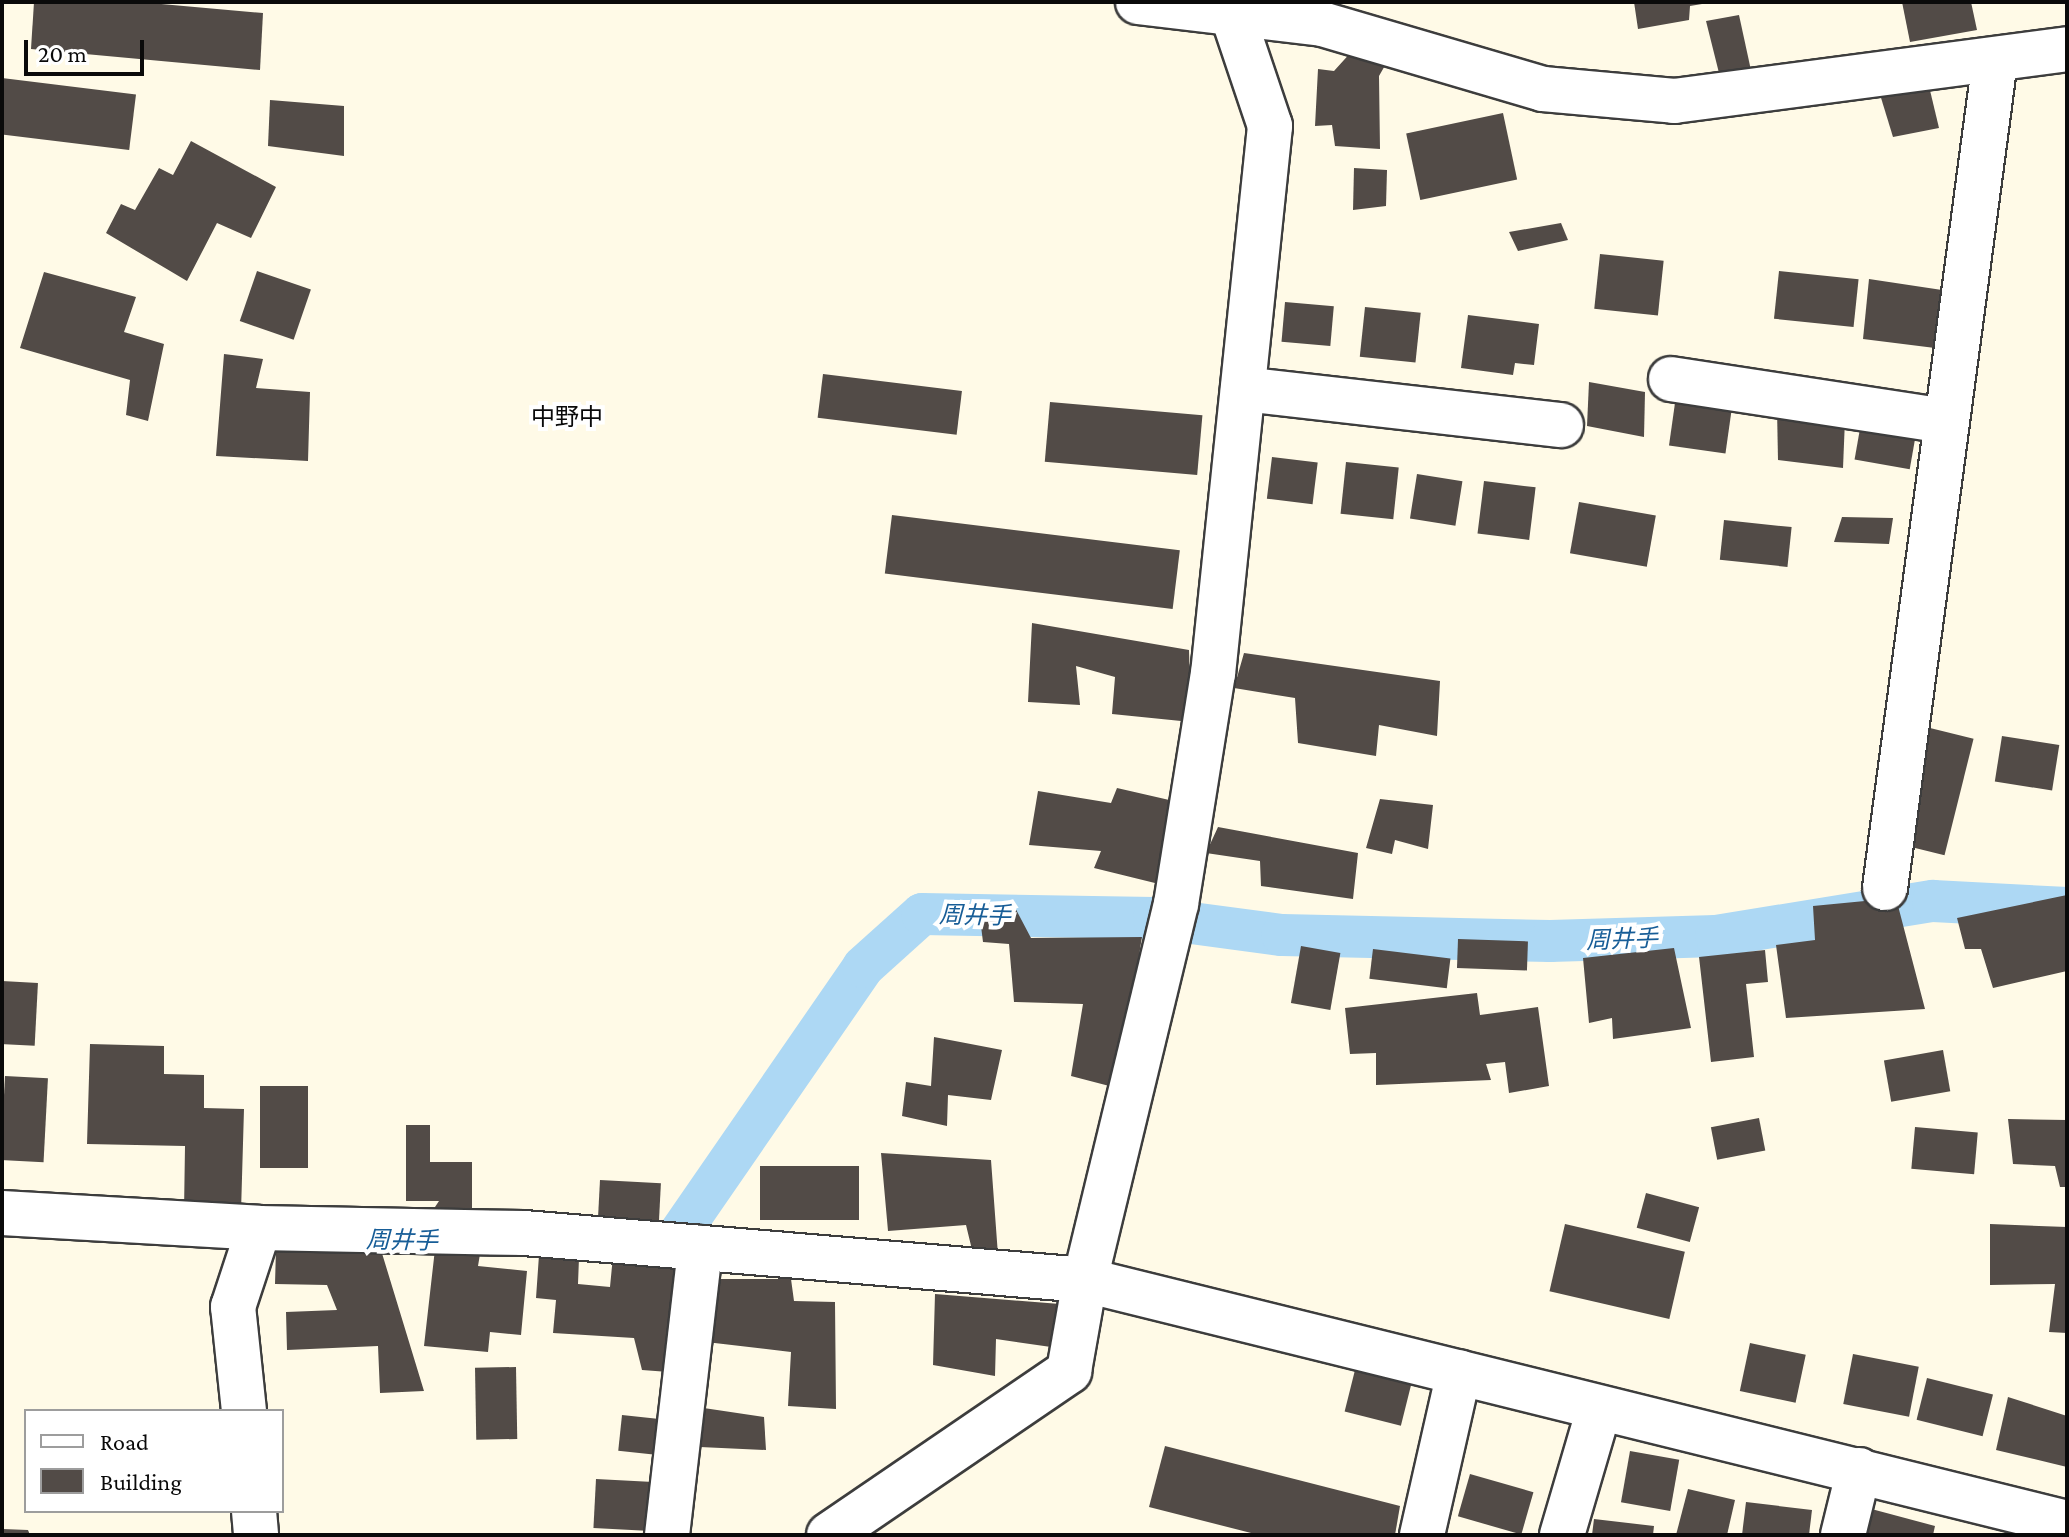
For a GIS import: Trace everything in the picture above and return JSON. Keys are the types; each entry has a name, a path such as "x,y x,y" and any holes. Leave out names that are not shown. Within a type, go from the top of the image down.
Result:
{"street":[{"path":"1138,2 1232,13 1328,13 1543,89 1674,101 2067,49"},
{"path":"829,1535 1069,1371 1085,1280 1176,904 1213,674 1270,126 1232,13"},
{"path":"1885,888 1995,60"},
{"path":"1671,379 1945,421"},
{"path":"1243,389 1561,425"},
{"path":"2,1213 259,1228 524,1233 1085,1280 1599,1409 1859,1470 2065,1527"},
{"path":"244,1409 233,1307 259,1228"},
{"path":"667,1535 700,1248"},
{"path":"1422,1535 1459,1372"},
{"path":"1562,1535 1599,1409"},
{"path":"1843,1535 1859,1470"},
{"path":"254,1513 256,1535"}],"building":[{"path":"34,2 139,2 263,13 260,70 31,49"},
{"path":"1634,2 1702,4 1690,6 1689,20 1638,29"},
{"path":"1902,2 1971,2 1977,30 1910,42"},
{"path":"1739,15 1752,75 1720,77 1706,21"},
{"path":"1353,50 1387,62 1379,76 1380,149 1335,146 1332,125 1315,126 1318,69 1334,71"},
{"path":"2,78 136,94 129,150 2,134"},
{"path":"1928,82 1939,128 1893,137 1878,88"},
{"path":"270,100 344,106 344,156 268,146"},
{"path":"1503,113 1517,180 1420,200 1406,134"},
{"path":"191,141 276,187 251,238 217,223 187,281 106,233 121,204 135,210 159,168 173,175"},
{"path":"1354,168 1387,170 1386,206 1353,210"},
{"path":"1561,223 1568,240 1518,251 1509,232"},
{"path":"1600,254 1664,261 1658,315 1594,309"},
{"path":"257,271 311,290 294,340 240,321"},
{"path":"1779,271 1859,279 1854,327 1774,319"},
{"path":"44,272 136,297 124,332 164,344 148,421 126,415 130,380 20,348"},
{"path":"1869,279 1942,290 1943,349 1863,339"},
{"path":"1285,302 1334,306 1330,346 1282,342"},
{"path":"1365,307 1421,313 1415,363 1360,357"},
{"path":"1468,315 1539,324 1534,365 1515,363 1513,375 1461,368"},
{"path":"224,354 263,359 256,388 310,392 308,461 216,456"},
{"path":"823,374 962,391 957,435 818,418"},
{"path":"1589,382 1645,392 1644,437 1587,426"},
{"path":"1050,402 1202,415 1197,475 1045,462"},
{"path":"1675,403 1731,411 1725,454 1669,446"},
{"path":"1777,409 1845,419 1843,468 1778,460"},
{"path":"1861,423 1916,433 1910,469 1855,459"},
{"path":"1272,457 1318,463 1313,504 1267,499"},
{"path":"1346,462 1399,468 1393,519 1341,514"},
{"path":"1417,474 1462,481 1455,526 1410,518"},
{"path":"1484,481 1536,487 1529,540 1478,534"},
{"path":"1579,502 1656,516 1647,567 1570,553"},
{"path":"892,515 1180,550 1173,609 885,574"},
{"path":"1842,517 1893,518 1889,544 1834,542"},
{"path":"1724,520 1792,527 1787,567 1720,560"},
{"path":"1032,623 1189,650 1191,722 1112,714 1115,677 1076,666 1080,705 1028,702"},
{"path":"1244,653 1440,681 1437,736 1379,725 1376,756 1298,743 1295,698 1234,688"},
{"path":"1926,727 1974,739 1945,855 1897,843"},
{"path":"2002,736 2059,745 2052,791 1995,781"},
{"path":"1117,788 1178,802 1159,884 1094,868 1101,851 1029,845 1038,791 1111,803"},
{"path":"1380,799 1433,805 1428,849 1395,840 1392,854 1366,848"},
{"path":"1218,827 1358,853 1353,899 1261,886 1260,861 1206,853"},
{"path":"2067,895 2067,971 1993,988 1981,949 1965,949 1957,918"},
{"path":"1896,898 1925,1009 1786,1018 1776,945 1815,940 1813,906"},
{"path":"1012,902 1031,938 1142,937 1117,1088 1071,1076 1083,1004 1014,1002 1009,944 983,942 979,910"},
{"path":"1458,939 1528,941 1527,970 1457,968"},
{"path":"1301,946 1340,953 1330,1010 1291,1003"},
{"path":"1674,948 1691,1028 1613,1039 1612,1018 1589,1023 1583,958"},
{"path":"1373,949 1450,959 1447,988 1369,979"},
{"path":"1765,950 1768,982 1746,984 1754,1057 1711,1062 1699,957"},
{"path":"2,981 38,983 35,1046 2,1044"},
{"path":"1477,993 1480,1015 1538,1007 1549,1086 1509,1093 1505,1062 1486,1064 1491,1080 1376,1085 1376,1053 1350,1054 1345,1008"},
{"path":"934,1037 1002,1050 991,1100 948,1095 947,1126 902,1116 906,1082 931,1086"},
{"path":"90,1044 164,1046 164,1074 204,1075 204,1108 244,1109 241,1212 184,1211 185,1146 87,1144"},
{"path":"1943,1050 1950,1091 1891,1102 1884,1060"},
{"path":"5,1076 48,1078 44,1162 2,1160"},
{"path":"260,1086 308,1086 308,1168 260,1168"},
{"path":"1759,1118 1765,1150 1717,1160 1711,1127"},
{"path":"2008,1119 2067,1120 2067,1187 2060,1187 2055,1166 2013,1164"},
{"path":"406,1125 430,1125 430,1162 472,1162 472,1216 429,1216 439,1201 406,1201"},
{"path":"1915,1127 1978,1132 1974,1174 1911,1169"},
{"path":"881,1153 991,1160 998,1255 974,1258 966,1225 888,1231"},
{"path":"760,1166 859,1166 859,1220 760,1220"},
{"path":"600,1180 661,1183 659,1229 598,1226"},
{"path":"1646,1193 1699,1207 1690,1242 1637,1228"},
{"path":"1565,1224 1685,1252 1669,1319 1549,1291"},
{"path":"1990,1224 2067,1227 2067,1333 2049,1332 2055,1284 1990,1285"},
{"path":"276,1249 381,1250 424,1391 380,1393 378,1346 287,1350 286,1312 337,1310 327,1285 275,1284"},
{"path":"435,1249 480,1254 478,1266 527,1271 521,1335 490,1332 488,1352 424,1346"},
{"path":"539,1255 579,1258 578,1284 610,1287 613,1256 690,1263 682,1373 642,1370 634,1338 553,1333 556,1300 536,1298"},
{"path":"710,1279 791,1279 794,1301 835,1302 836,1409 788,1406 791,1352 706,1342"},
{"path":"935,1294 1060,1304 1058,1348 996,1339 995,1376 933,1365"},
{"path":"1750,1343 1806,1355 1796,1403 1740,1391"},
{"path":"1853,1354 1919,1367 1909,1417 1843,1404"},
{"path":"1356,1366 1412,1380 1401,1426 1345,1412"},
{"path":"516,1367 517,1439 476,1440 475,1368"},
{"path":"1927,1378 1993,1394 1983,1436 1917,1420"},
{"path":"2008,1397 2067,1416 2067,1467 1996,1450"},
{"path":"697,1407 764,1417 766,1450 700,1447"},
{"path":"622,1415 669,1420 665,1456 618,1451"},
{"path":"1165,1446 1400,1506 1395,1535 1259,1535 1149,1507"},
{"path":"1630,1451 1679,1460 1670,1511 1621,1502"},
{"path":"1470,1474 1533,1492 1521,1534 1458,1516"},
{"path":"596,1479 658,1482 655,1531 593,1528"},
{"path":"1688,1489 1735,1500 1727,1535 1676,1535"},
{"path":"1746,1502 1812,1510 1809,1535 1742,1535"},
{"path":"1864,1507 1935,1526 1933,1535 1859,1535"},
{"path":"1594,1519 1654,1526 1653,1535 1592,1535"},
{"path":"2,1529 28,1530 30,1535 2,1535"}],"waterway":[{"name":"周井手","path":"643,1251 666,1253 863,967 922,914 1154,918 1282,935 1550,941 1716,936 1933,901 2067,908"}],"district":[{"name":"中野中","path":"567,417"}]}
